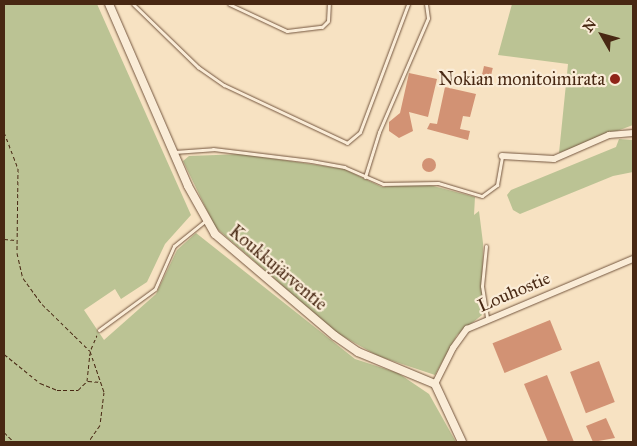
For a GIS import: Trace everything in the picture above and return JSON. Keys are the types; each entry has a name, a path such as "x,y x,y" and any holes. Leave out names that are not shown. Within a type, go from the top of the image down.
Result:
{"street":[{"name":"Koukkujärventie","path":"109,4 205,221 237,256 335,336 358,352 435,384"},
{"path":"502,156 554,158 610,135 633,133"},
{"name":"Louhostie","path":"435,384 459,337 487,318 633,259"},
{"path":"435,384 462,442"}],"lane":[{"path":"133,4 198,66 224,85 347,143 360,132 408,4"},
{"path":"229,4 287,31 322,27 328,22 329,4"},
{"path":"365,177 378,132 397,98 411,52 428,18 426,4"},
{"path":"173,152 213,150 311,161 344,167 383,184 438,183 482,196"},
{"path":"481,203 482,196 498,185 502,156"},
{"path":"100,330 155,289 174,246 205,221"},
{"path":"486,246 482,286 487,318"}],"path":[{"path":"4,132 18,168 17,240 23,278 32,292 90,350 101,382 104,410 88,442"},
{"path":"4,239 17,240"},
{"path":"4,354 40,383 57,390 78,390 87,381 90,350 100,330"},
{"path":"87,381 101,382"},
{"path":"4,432 14,442"}],"green space":[{"path":"4,4 97,4 191,215 165,244 147,282 121,299 115,289 84,310 104,340 156,294 177,250 196,233 355,359 398,373 429,394 456,442 4,442"},
{"path":"512,4 633,4 633,125 559,153 568,64 498,55"},
{"path":"619,139 633,140 633,172 613,176 520,214 513,210 507,195 511,190 616,147"},
{"path":"243,154 344,169 382,187 422,183 475,197 474,215 479,211 483,243 482,315 457,335 435,375 378,356 337,333 215,227 183,161 189,156"}],"building":[{"path":"484,66 493,68 489,85 480,83"},
{"path":"409,73 437,79 428,117 409,112 413,131 399,138 389,131 389,122 400,113"},
{"path":"445,87 476,94 470,117 463,116 460,129 470,131 468,140 427,129 430,123 437,124"},
{"path":"426,158 432,158 436,165 432,172 426,172 422,168 422,162"},
{"path":"550,320 562,350 505,373 493,343"},
{"path":"599,361 615,402 586,413 570,372"},
{"path":"547,375 574,442 548,442 524,384"},
{"path":"606,418 615,438 593,442 586,426"}],"place":[{"name":"Nokian monitoimirata","path":"615,79"}]}
